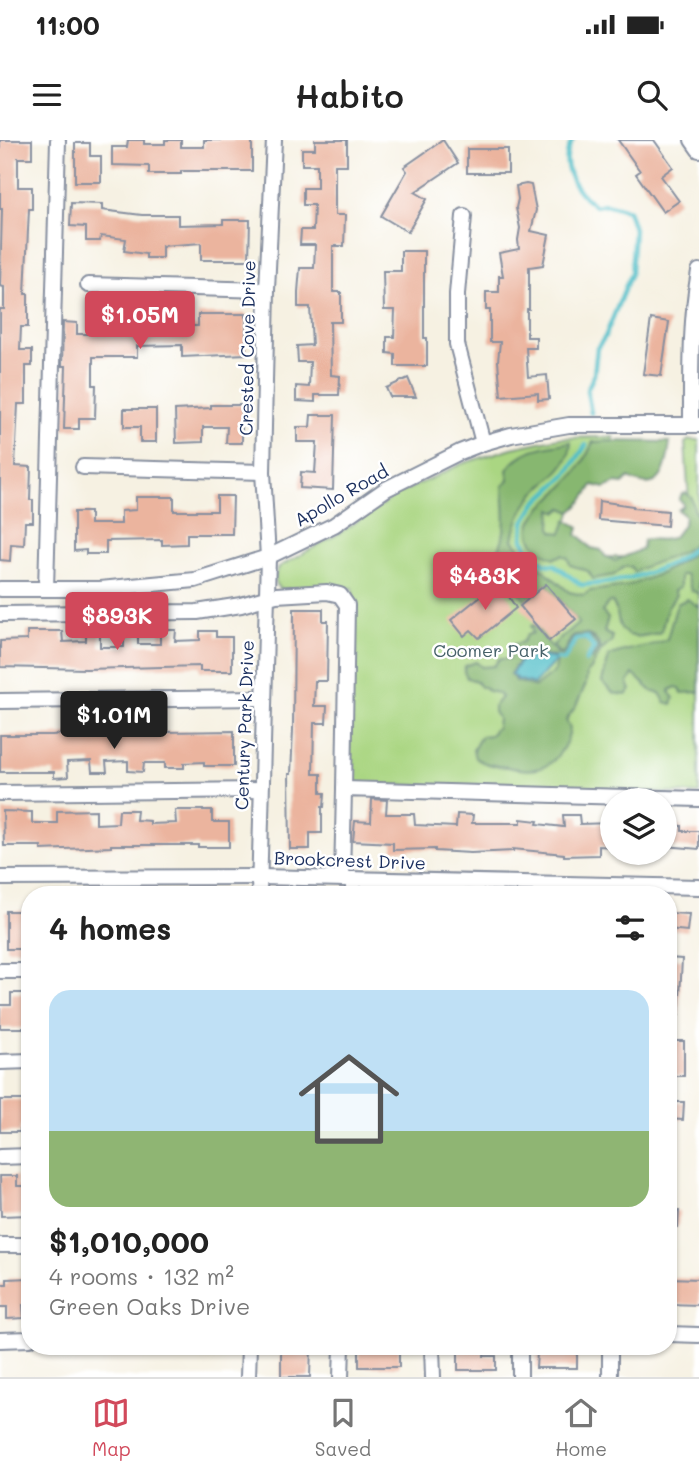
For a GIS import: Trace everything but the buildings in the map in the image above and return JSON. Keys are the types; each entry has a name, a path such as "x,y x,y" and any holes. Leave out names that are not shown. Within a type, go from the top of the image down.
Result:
{"street":[{"path":"46,589 58,140"},
{"name":"Crested Cove Drive","path":"268,557 263,472 274,140"},
{"path":"692,140 699,150"},
{"path":"464,216 457,294 457,344 483,443"},
{"path":"695,425 690,348 699,271"},
{"path":"88,285 267,290"},
{"name":"Apollo Road","path":"0,589 100,589 195,580 268,557 334,525 386,489 483,443 569,425 695,425"},
{"path":"83,467 263,472"},
{"name":"Century Park Drive","path":"259,886 268,557"},
{"path":"0,614 197,612 241,605 276,595 327,592 340,595 347,605 344,789 349,884"},
{"path":"0,701 264,698"},
{"path":"344,789 699,799"},
{"path":"0,793 261,790"},
{"name":"Brookcrest Drive","path":"0,878 260,877 395,886"},
{"name":"Brookcrest Drive","path":"677,888 699,887"},
{"path":"0,971 21,971"},
{"path":"0,1062 21,1062"},
{"path":"0,1157 21,1156"},
{"path":"0,1245 21,1245"},
{"path":"677,1334 699,1335"},
{"path":"0,1340 21,1339"},
{"path":"248,1355 248,1377"},
{"path":"341,1377 342,1355"},
{"path":"432,1355 433,1377"},
{"path":"520,1355 520,1377"},
{"path":"610,1355 610,1377"}],"green space":[{"name":"Coomer Park","path":"614,437 612,466 575,498 567,526 596,557 631,557 699,527 699,794 677,793 677,788 600,788 600,791 358,784 348,771 353,588 280,589 276,585 275,576 279,567 338,534 398,494 461,464 512,448 559,438"},
{"path":"699,440 699,516 689,502 685,443"},
{"path":"571,442 570,452 562,467 530,499 517,524 513,540 523,552 569,592 583,595 590,591 627,586 662,573 699,550 699,594 691,590 686,575 680,575 680,587 674,591 676,595 667,608 661,632 640,636 628,635 623,631 615,606 609,602 602,612 608,618 604,632 612,636 612,641 601,651 587,673 586,684 566,720 570,728 569,735 559,754 549,764 533,770 491,765 475,758 473,750 481,736 490,735 497,727 498,718 494,706 501,697 467,678 465,666 476,662 482,667 494,666 499,659 509,659 512,645 523,642 527,635 533,633 531,626 534,625 557,654 563,655 574,637 587,636 598,647 591,661 600,648 593,637 577,634 573,635 563,653 558,652 553,645 579,623 546,584 526,601 492,560 504,534 503,486 509,480 507,470 519,457 527,453","holes":["576,638 587,638 595,648 586,663 593,648 586,640 577,640 565,660 557,660 555,671 535,687 516,681 510,674 521,658 526,660 531,654 564,658"]},
{"path":"593,442 670,442 667,462 660,477 648,484 629,478 623,484 615,483 605,488 593,485 571,512 563,508 558,512 552,509 551,528 554,532 562,533 567,520 579,527 577,535 591,548 601,550 605,556 615,561 642,549 643,540 665,540 674,536 685,519 678,510 683,506 679,500 682,494 686,493 692,498 695,512 699,516 698,538 686,550 634,572 631,567 624,567 614,575 593,579 588,571 570,565 568,558 562,555 555,558 540,550 533,542 531,524 543,506 576,472"},
{"path":"687,599 699,607 699,692 682,693 680,688 676,687 670,690 674,698 672,704 665,702 660,693 653,692 633,674 628,683 631,690 626,695 613,693 602,682 609,656 667,639 677,604"}],"water":[{"path":"531,655 557,659 534,684 517,679 511,674 522,659 527,661"}],"waterway":[{"path":"573,140 568,149 567,167 580,192 595,206 605,204 628,210 634,229 631,273 605,337 597,348 594,375 587,390 591,413"},
{"path":"586,445 566,475 536,503 524,522 523,539 528,549 545,564 555,565 581,585 611,582 661,568 676,561 699,542"},
{"path":"557,659 564,660 576,639 586,638 594,648 586,661"}]}
